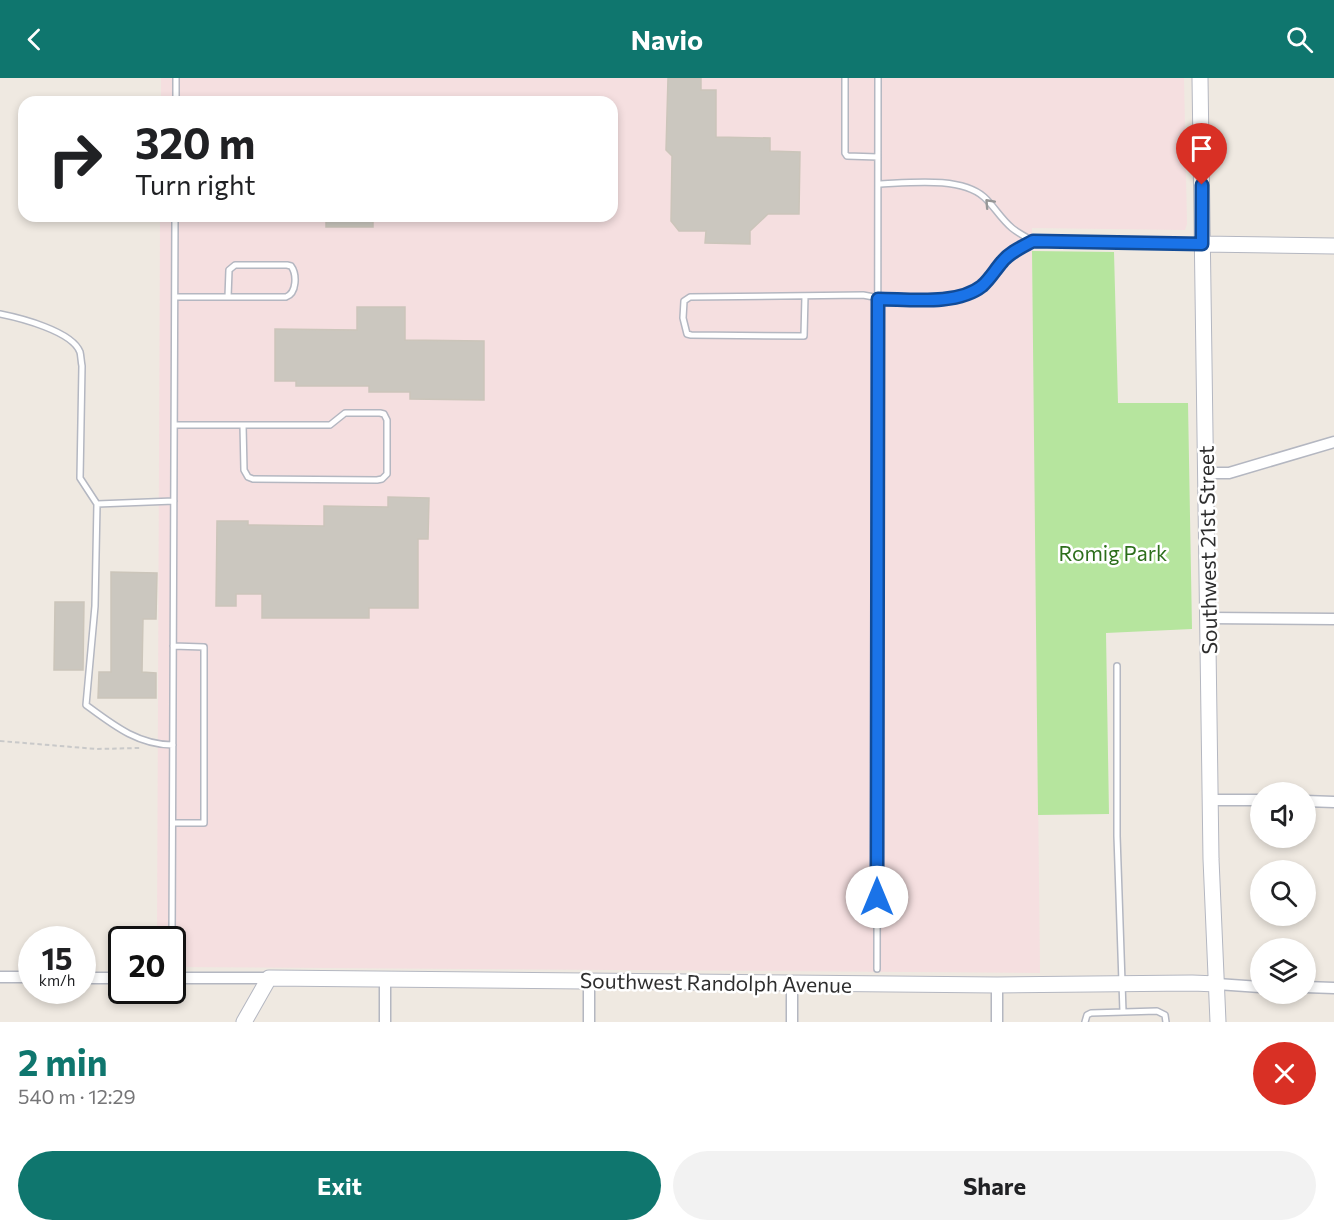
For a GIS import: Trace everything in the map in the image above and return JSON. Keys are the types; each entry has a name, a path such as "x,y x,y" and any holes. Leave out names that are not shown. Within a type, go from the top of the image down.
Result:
{"street":[{"name":"Southwest 21st Street","path":"1200,78 1210,800 1218,1022"},
{"path":"1202,244 1334,246"},
{"path":"1205,473 1229,472 1334,442"},
{"path":"1208,618 1334,619"},
{"path":"1210,800 1250,800"},
{"path":"1316,801 1334,802"},
{"path":"0,977 18,977"},
{"name":"Southwest Randolph Avenue","path":"186,978 997,985 1217,984 1250,986"},
{"path":"244,1022 269,978"},
{"path":"385,979 385,1022"},
{"path":"589,980 589,1022"},
{"path":"792,982 792,1022"},
{"path":"997,985 997,1022"},
{"path":"1316,987 1334,988"}],"lane":[{"path":"176,78 176,96"},
{"path":"845,78 845,153 847,156 878,157"},
{"path":"877,969 878,78"},
{"path":"878,184 947,183 969,188 985,197 1013,229 1033,241"},
{"path":"172,926 175,222"},
{"path":"805,296 804,336 691,335 687,334 683,318 684,301 690,297 863,295 878,299 942,299 963,296 983,285 1012,252 1033,241 1202,244"},
{"path":"175,297 228,297 286,297 291,296 294,290 295,271 287,265 232,266 229,270 228,297"},
{"path":"0,314 24,318 68,337 80,350 82,366 80,478 97,504 95,606 86,705 137,739 157,745 173,745"},
{"path":"175,425 243,425 330,425 345,413 384,414 387,420 387,474 377,480 253,479 248,477 244,470 243,425"},
{"path":"97,504 174,501"},
{"path":"173,646 204,646 204,823 173,823"},
{"path":"1117,666 1117,836 1123,1012"},
{"path":"1085,1022 1087,1015 1091,1013 1123,1012 1161,1012 1166,1015 1166,1022"}],"path":[{"path":"0,741 96,749 140,748"}],"shaded area":[{"path":"161,78 1184,78 1187,224 1185,230 1032,228 1040,973 186,967 186,926 157,926 160,222 618,222 618,96 161,96"}],"green space":[{"name":"Romig Park","path":"1032,251 1114,252 1118,403 1188,403 1192,629 1106,633 1109,814 1038,815"}],"building":[{"path":"668,78 701,78 701,90 716,90 716,137 770,138 770,151 800,152 799,214 768,214 750,231 750,244 705,243 706,231 679,231 671,221 672,156 666,150"},
{"path":"326,222 373,222 373,227 326,227"},
{"path":"357,307 405,307 405,340 484,341 484,400 410,399 410,392 369,392 369,386 296,386 296,381 275,381 275,329 357,330"},
{"path":"388,497 429,498 428,539 418,539 418,608 369,608 369,618 262,618 262,594 236,594 236,606 216,606 217,521 248,521 248,525 324,526 324,506 388,507"},
{"path":"111,572 157,573 156,619 143,619 142,672 156,673 156,698 98,698 99,672 111,672"},
{"path":"55,602 84,602 83,670 54,670"}],"route":[{"path":"877,897 878,299 942,299 974,292 991,278 1012,252 1033,241 1202,244 1202,185"}]}
